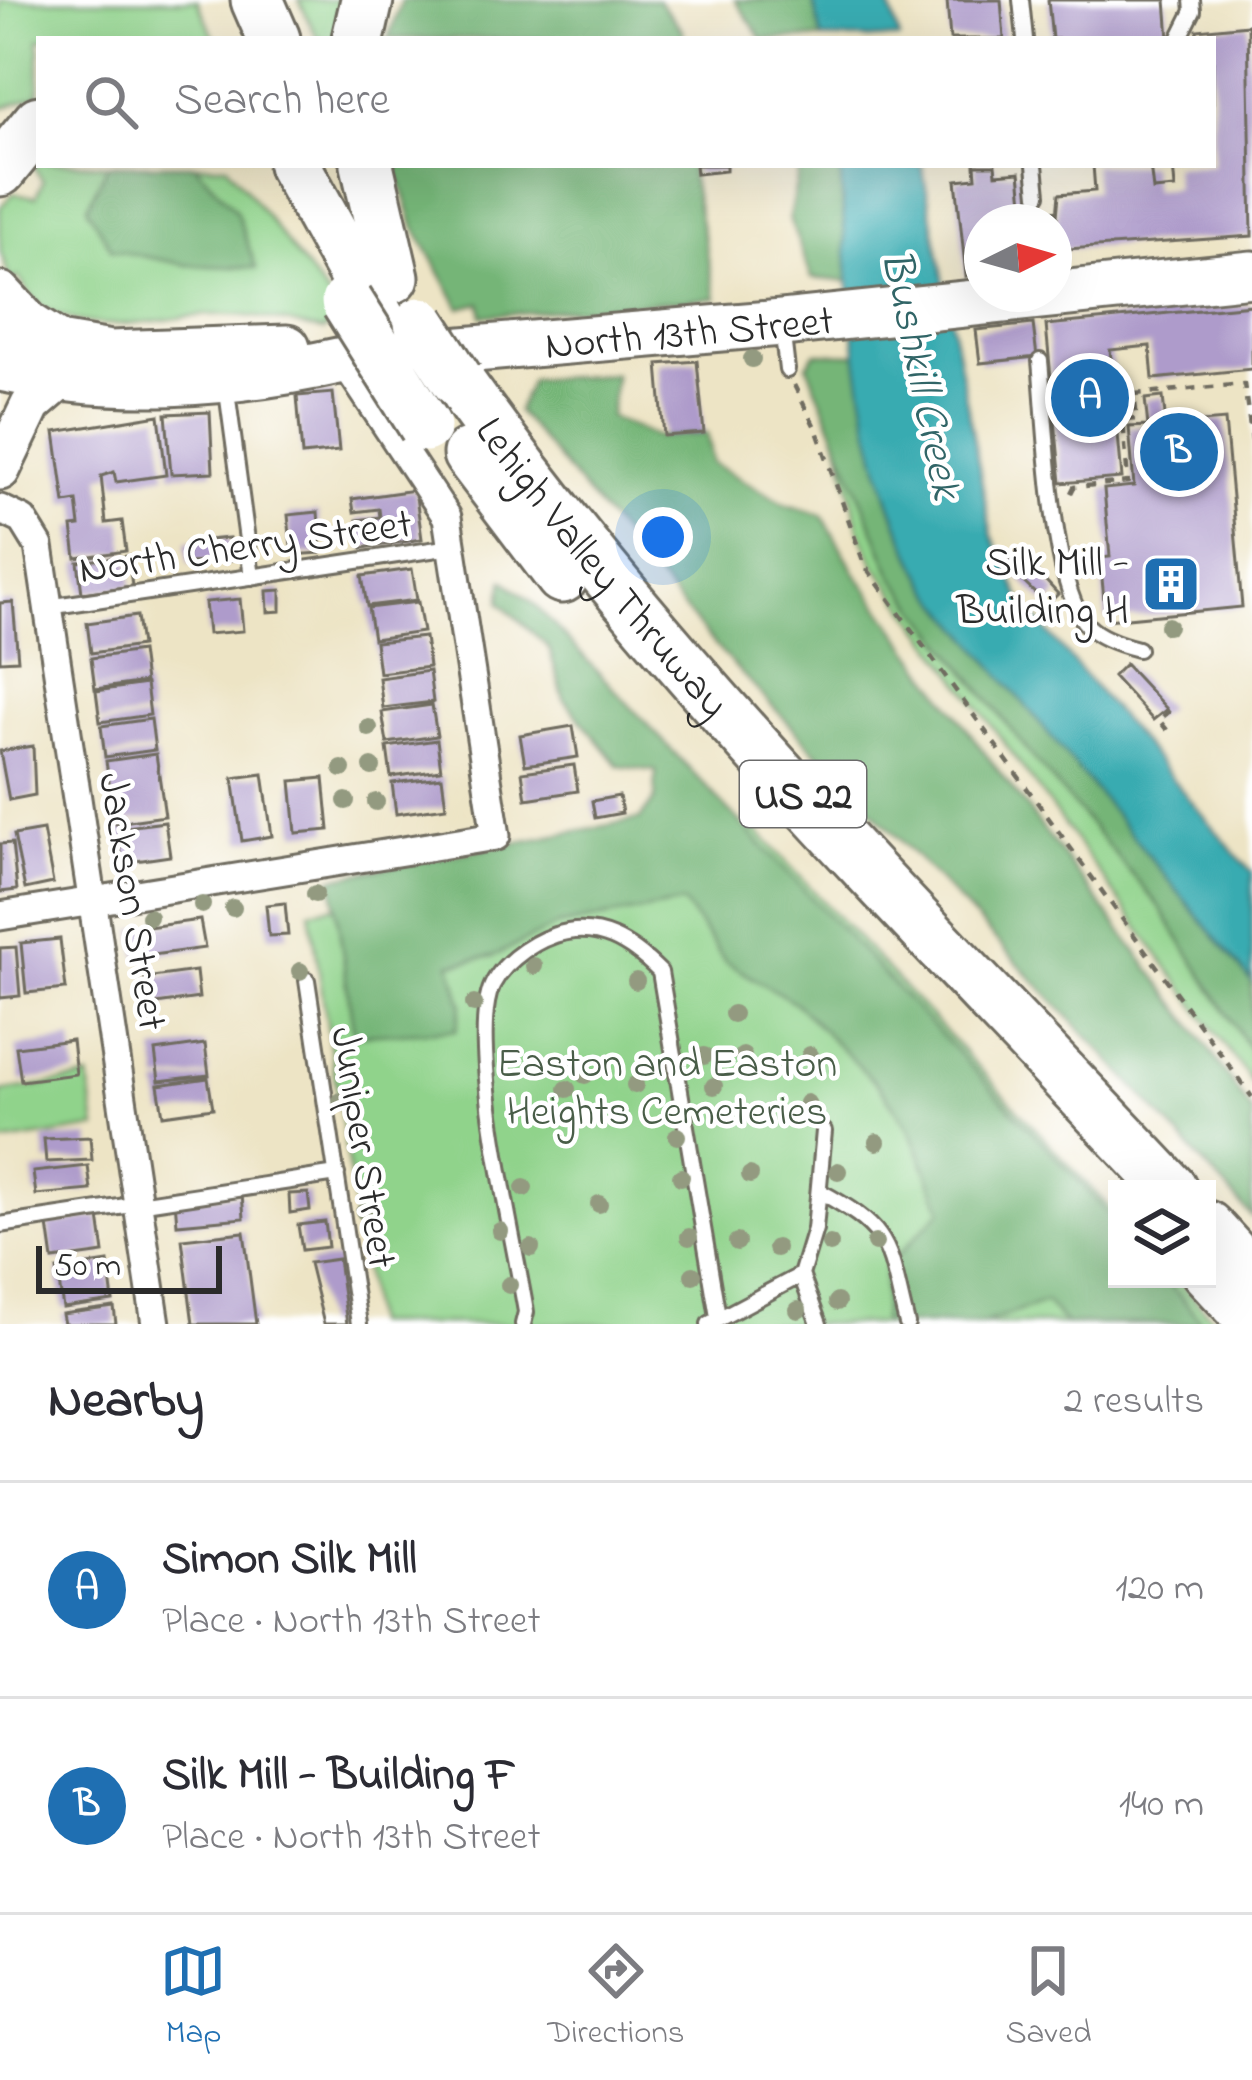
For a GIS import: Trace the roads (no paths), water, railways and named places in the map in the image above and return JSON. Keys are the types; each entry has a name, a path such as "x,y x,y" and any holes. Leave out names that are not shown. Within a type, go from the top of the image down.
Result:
{"highway":[{"path":"221,0 237,36"},
{"path":"257,0 273,36"},
{"path":"359,36 368,0"},
{"path":"0,136 36,120"},
{"path":"0,170 36,123"},
{"path":"258,168 386,307"},
{"name":"Lehigh Valley Thruway","path":"296,168 514,519 652,682 1122,1180"},
{"name":"Lehigh Valley Thruway","path":"333,168 386,307"},
{"path":"367,168 386,307"},
{"name":"Lehigh Valley Thruway","path":"441,408 546,502 675,657 1163,1180"},
{"path":"1216,1237 1252,1276"},
{"path":"1216,1281 1252,1319"}],"main road":[{"name":"North 13th Street","path":"0,335 63,364 131,386 226,379 343,360 782,323 1252,274"},
{"path":"0,295 63,364 32,405 0,470"},
{"name":"North 13th Street","path":"0,368 263,345 343,360"}],"street":[{"path":"0,916 496,836 442,506 343,360"},
{"name":"Jackson Street","path":"0,509 23,520 36,536 156,1324"}],"lane":[{"path":"1022,0 1025,36"},
{"path":"1180,36 1192,0"},
{"path":"1035,168 1038,195"},
{"path":"782,323 787,370"},
{"path":"1040,362 1061,561 1076,608 1089,628 1138,649"},
{"path":"226,379 252,577"},
{"name":"North Cherry Street","path":"48,607 452,547"},
{"path":"523,1324 526,1312 484,1028 489,990 512,959 554,935 590,929 633,945 660,972 714,1320 801,1275"},
{"name":"Juniper Street","path":"307,980 359,1324"},
{"path":"819,1324 801,1275 815,1229 824,1131"},
{"path":"0,1225 337,1174"},
{"path":"819,1191 872,1222 890,1244 907,1324"}],"water":[{"path":"813,0 888,0 899,36 821,36"},
{"name":"Bushkill Creek","path":"840,168 923,168 992,536 1023,603 1252,873 1252,982 931,590 906,543 872,439 848,273"}],"place":[{"name":"Simon Silk Mill","path":"1090,398"},
{"name":"Silk Mill - Building F","path":"1179,452"},
{"name":"Silk Mill - Building H","path":"1171,584"}],"park label":[{"name":"Easton and Easton Heights Cemeteries","path":"667,1085"}]}
